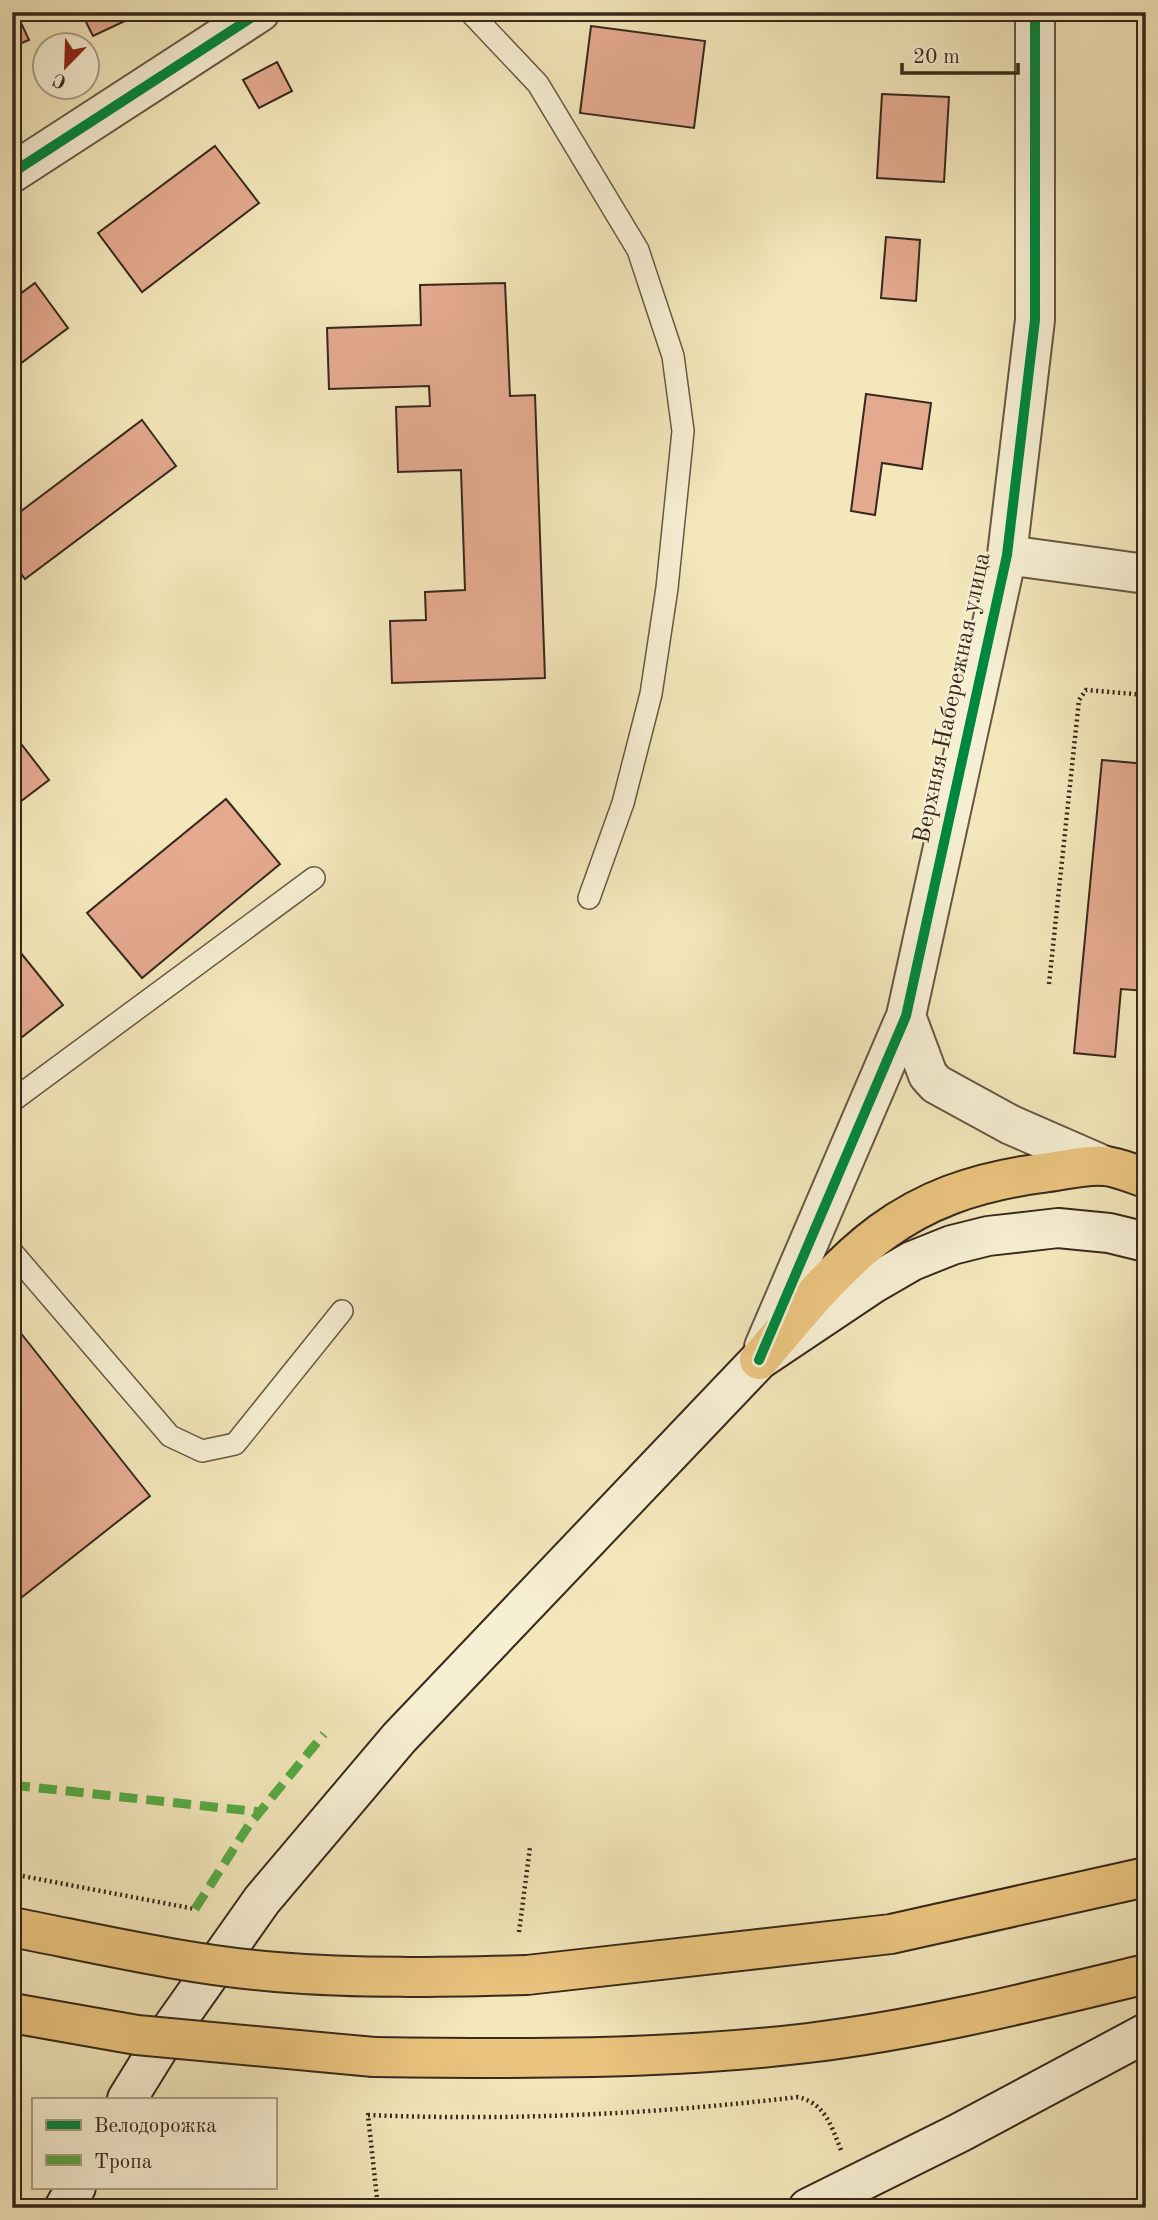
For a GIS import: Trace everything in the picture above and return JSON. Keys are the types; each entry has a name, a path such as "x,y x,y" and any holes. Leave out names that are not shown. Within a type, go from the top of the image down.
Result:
{"main road":[{"path":"759,1360 830,1276 859,1249 914,1210 993,1180 1105,1166 1146,1178"},
{"path":"12,1927 153,1954 274,1972 402,1978 527,1975 891,1934 1144,1877"},
{"path":"12,2013 137,2035 374,2057 521,2059 668,2056 809,2043 942,2023 1146,1974"}],"street":[{"path":"14,167 260,12"},
{"name":"Верхняя Набережная улица","path":"759,1360 906,1016 1007,555 1035,320 1035,12"},
{"name":"Верхняя Набережная улица","path":"1007,555 1146,574"},
{"path":"906,1016 928,1075 936,1084 1011,1125 1105,1166"},
{"path":"128,2098 166,2036 262,1900 399,1738 759,1360 874,1283 912,1261 952,1245 988,1237 1058,1228 1110,1233 1146,1242"},
{"path":"808,2208 959,2133 1146,2033"},
{"path":"64,2208 75,2188"}],"lane":[{"path":"470,12 538,84 638,250 673,356 683,431 667,588 651,694 623,803 589,898"},
{"path":"12,1101 314,878"},
{"path":"12,1252 170,1436 202,1451 235,1444 342,1311"}],"path":[{"path":"1048,984 1079,700 1086,690 1146,695"},
{"path":"519,1931 530,1847"},
{"path":"12,1874 195,1909"},
{"path":"377,2208 368,2115 539,2118 704,2108 798,2097 809,2100 826,2113 845,2160"}],"building":[{"path":"12,12 16,12 29,40 12,47"},
{"path":"81,12 144,12 102,32 91,32"},
{"path":"591,26 705,41 694,128 580,113"},
{"path":"277,62 292,91 259,108 243,80"},
{"path":"882,94 949,97 944,182 877,178"},
{"path":"215,146 259,203 142,292 98,233"},
{"path":"886,237 920,240 916,301 881,298"},
{"path":"35,283 68,328 12,370 12,300"},
{"path":"505,283 510,396 535,395 545,678 392,683 390,621 426,620 425,592 465,590 461,470 398,472 396,407 430,406 429,386 329,389 327,328 421,325 420,285"},
{"path":"866,394 931,403 922,469 882,463 875,515 851,511"},
{"path":"142,420 176,466 25,579 12,562 12,518"},
{"path":"12,732 49,780 12,808"},
{"path":"1102,760 1146,764 1146,991 1121,989 1115,1057 1074,1053"},
{"path":"226,799 280,864 142,978 87,913"},
{"path":"12,942 63,1005 12,1045"},
{"path":"12,1322 150,1496 12,1605"}],"marked path":[{"path":"195,1909 249,1825 324,1734"},
{"path":"12,1785 260,1812"}],"cycle path":[{"path":"12,173 260,12"},
{"path":"759,1360 906,1016 1007,555 1035,320 1035,12"}]}
